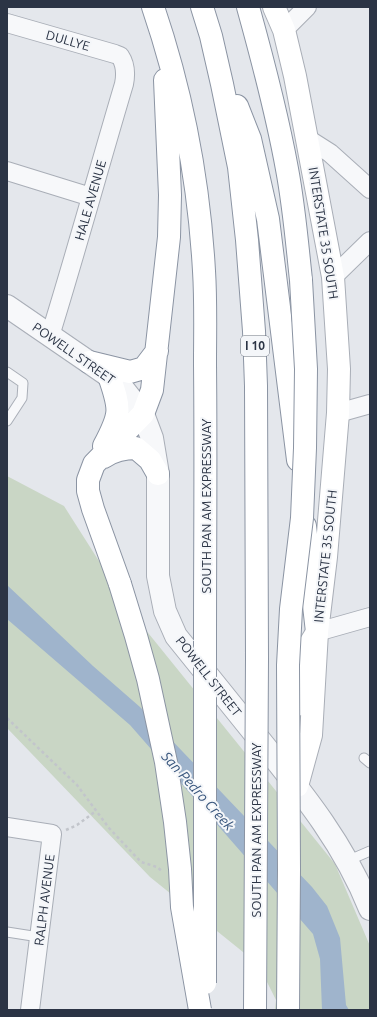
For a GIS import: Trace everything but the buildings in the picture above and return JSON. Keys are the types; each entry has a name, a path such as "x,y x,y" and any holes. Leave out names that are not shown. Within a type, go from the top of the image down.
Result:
{"main road":[{"name":"SOUTH PAN AM EXPRESSWAY","path":"153,7 163,35 179,99 190,154 200,222 204,272 206,412 206,788 204,1010"},
{"name":"SOUTH PAN AM EXPRESSWAY","path":"202,7 211,36 239,167 247,240 254,331 256,386 257,659 255,1010"},
{"path":"248,7 264,61 287,170 301,280 306,369 302,518 289,638 288,1010"},
{"name":"INTERSTATE 35 SOUTH","path":"274,7 284,30 296,76 334,277 339,369 338,413 326,557 317,632 311,735 297,786"},
{"path":"94,464 143,414 152,390 169,237 170,195 163,35"},
{"path":"211,36 250,139 268,220 294,424 317,632"},
{"path":"89,362 130,372 144,368 157,351"},
{"path":"109,376 117,399 118,415 112,430 94,464 88,480 88,491 136,636 148,679 166,762 175,822 182,907 200,1010"},
{"path":"94,464 110,453 125,448 136,448 150,460 158,474"}],"street":[{"path":"284,30 307,7"},
{"name":"DULLYE","path":"7,23 115,54 120,56 125,63"},
{"name":"HALE AVENUE","path":"50,336 74,260 124,84 125,63"},
{"path":"308,139 330,154 370,189"},
{"path":"7,171 91,197"},
{"path":"334,277 370,241"},
{"name":"POWELL STREET","path":"10,313 50,336 109,376 121,386 143,414 152,438 158,474 158,576 165,611 176,636 297,786 323,821 347,861 370,909"},
{"path":"338,413 370,404"},
{"path":"317,632 370,617"},
{"path":"7,827 52,834"},
{"name":"RALPH AVENUE","path":"30,1010 52,834"}],"lane":[{"path":"7,372 23,383 22,398 7,421"},
{"path":"347,861 370,851"},
{"path":"7,932 39,937"}],"path":[{"path":"7,718 77,785 109,828 141,862 157,867 165,874"},
{"path":"52,834 77,825 96,812"}],"green space":[{"path":"7,476 64,506 132,613 335,864 370,946 370,1010 275,1010 276,1000 258,964 150,877 7,728"}],"water":[{"name":"San Pedro Creek","path":"7,585 93,666 140,707 312,887 327,906 340,938 346,1005 349,1010 322,1010 320,959 313,934 130,725 7,619"}]}
